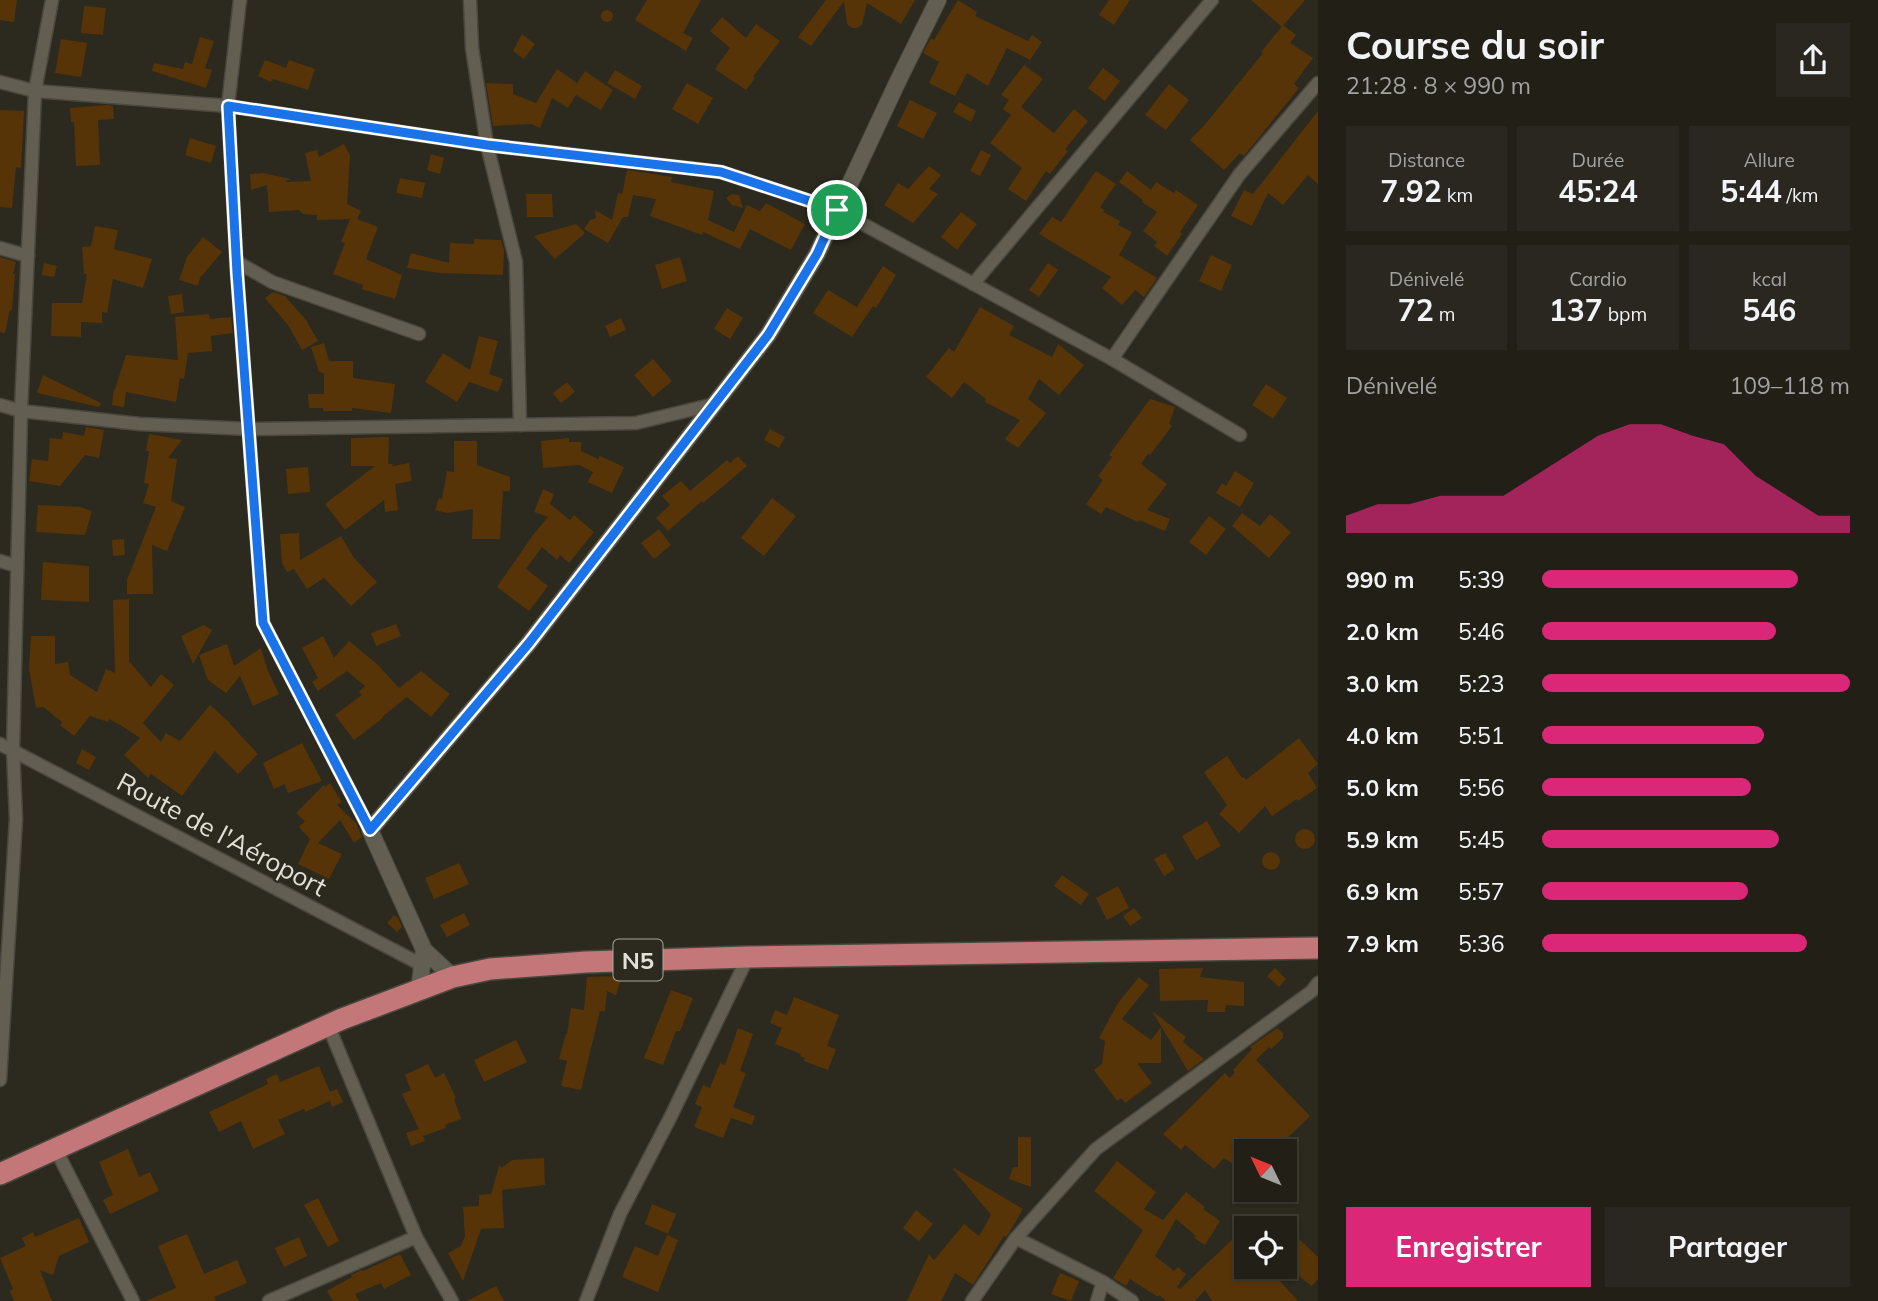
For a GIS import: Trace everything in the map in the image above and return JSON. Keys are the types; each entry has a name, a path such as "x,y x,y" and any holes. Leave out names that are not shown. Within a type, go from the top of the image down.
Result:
{"highway":[{"name":"N5","path":"0,1174 328,1025 453,977 490,969 586,962 748,957 1318,948"}],"street":[{"path":"0,1080 16,819 13,750 21,411 35,91 52,0"},
{"path":"240,0 228,106 263,623 370,830 423,958 419,990"},
{"path":"470,0 472,48 487,145 516,262 520,425"},
{"path":"370,830 529,643 768,335 817,254 938,0"},
{"path":"973,284 1212,0"},
{"path":"0,82 35,91 228,106 487,145 721,172 837,210 1112,359 1240,435"},
{"path":"1112,359 1239,175 1318,83"},
{"path":"0,248 28,256"},
{"path":"237,262 272,282 419,334"},
{"path":"0,405 21,411 140,424 249,429 636,423 715,404"},
{"path":"0,561 17,566"},
{"name":"Route de l'Aéroport","path":"0,744 423,958"},
{"path":"586,1301 620,1214 748,957"},
{"path":"423,958 453,977"},
{"path":"972,1301 1016,1238 1096,1149 1316,990"},
{"path":"328,1025 416,1237 452,1301"},
{"path":"55,1148 133,1301"},
{"path":"270,1301 416,1237"},
{"path":"1016,1238 1103,1282 1132,1301"},
{"path":"1097,1301 1103,1282"}],"building":[{"path":"0,0 17,0 14,22 0,20"},
{"path":"647,0 701,0 683,33 693,38 686,51 635,20"},
{"path":"826,0 915,0 901,24 867,3 862,25 857,28 847,24 844,1 811,46 798,37"},
{"path":"958,0 977,12 975,16 1028,41 1032,35 1042,42 1030,60 1007,48 988,86 967,73 955,96 929,83 939,62 923,53"},
{"path":"1109,0 1130,0 1114,25 1099,15"},
{"path":"1251,0 1305,0 1282,27"},
{"path":"84,6 106,8 103,35 81,33"},
{"path":"607,10 613,16 607,22 601,16"},
{"path":"722,17 746,38 756,24 780,41 746,90 715,69 730,48 710,31"},
{"path":"1283,25 1296,35 1290,43 1313,58 1294,84 1299,88 1244,156 1240,153 1224,170 1190,140"},
{"path":"522,34 535,44 524,59 513,51"},
{"path":"200,37 214,41 205,68 212,70 206,88 152,71 154,63 183,69 185,62 192,64"},
{"path":"61,39 87,43 81,77 55,73"},
{"path":"265,60 286,68 289,60 315,69 308,90 273,79 271,82 258,76"},
{"path":"1024,65 1043,79 1021,107 1054,133 1074,109 1088,121 1065,149 1068,151 1050,174 1046,171 1026,201 1008,189 1022,168 990,143 1011,115 1003,109 1009,100 1001,95"},
{"path":"1103,68 1120,81 1105,101 1088,88"},
{"path":"557,69 577,83 585,71 613,90 601,110 576,95 568,108 552,98 540,128 531,124 493,126 486,83 513,84 513,94 536,103"},
{"path":"615,70 642,86 635,99 607,83"},
{"path":"687,83 713,98 698,124 672,109"},
{"path":"1169,84 1189,100 1166,130 1145,115"},
{"path":"910,100 937,113 923,139 897,126"},
{"path":"959,102 976,111 971,122 953,112"},
{"path":"113,106 114,119 98,120 100,165 76,166 74,122 71,122 70,108"},
{"path":"0,110 24,111 21,168 16,167 12,208 0,207"},
{"path":"1318,111 1318,184 1308,175 1283,205 1268,193 1252,226 1231,216 1244,190 1253,194"},
{"path":"190,138 216,146 211,163 185,155"},
{"path":"344,144 350,155 347,204 361,211 357,219 378,227 366,259 402,275 395,299 362,289 363,285 333,274 345,243 341,242 350,219 317,220 317,215 303,214 299,210 269,212 267,185 251,190 250,174 263,173 291,179 286,182 311,181 305,153 317,150 319,157"},
{"path":"981,150 991,155 980,176 970,171"},
{"path":"431,154 444,158 440,174 427,170"},
{"path":"929,166 941,175 929,189 938,194 913,223 884,205 898,183 908,189"},
{"path":"627,170 672,177 671,182 714,191 708,220 734,232 747,205 760,211 766,203 805,224 791,250 750,229 740,249 703,232 702,235 650,216 656,199 633,195 628,217 623,217 608,243 584,229 590,220 596,218 595,210 612,220 618,193 622,194"},
{"path":"1096,171 1116,184 1100,207 1103,212 1120,221 1118,225 1132,232 1119,255 1157,278 1144,297 1135,290 1122,305 1102,288 1111,277 1039,234 1052,217 1061,222"},
{"path":"1127,171 1151,190 1156,182 1174,193 1176,190 1198,205 1167,256 1154,246 1157,242 1143,231 1157,212 1119,182"},
{"path":"400,178 425,183 422,198 396,193"},
{"path":"526,194 552,194 553,217 527,217"},
{"path":"732,194 739,195 743,208 732,205 726,198"},
{"path":"961,212 977,224 957,250 941,237"},
{"path":"576,224 585,233 555,259 534,236"},
{"path":"95,226 118,230 114,249 152,259 143,288 113,279 107,313 102,312 102,323 81,322 81,337 51,336 52,303 82,303 87,274 84,274 82,247 91,246"},
{"path":"203,237 222,252 200,278 198,286 179,280 187,257"},
{"path":"474,239 501,240 504,250 503,275 439,273 407,268 411,253 449,263 450,243 474,244"},
{"path":"1211,255 1232,265 1221,291 1199,281"},
{"path":"0,257 16,262 12,310 5,333 0,332"},
{"path":"680,257 687,281 662,289 655,265"},
{"path":"44,263 57,266 54,277 42,275"},
{"path":"1048,263 1058,270 1039,297 1029,290"},
{"path":"883,266 896,275 876,308 873,306 852,337 813,313 828,290 857,307"},
{"path":"273,292 285,296 306,320 318,341 302,350 288,325 265,298"},
{"path":"182,294 184,312 171,314 168,296"},
{"path":"980,307 1014,326 1009,335 1052,357 1058,344 1084,365 1059,395 1039,379 1028,399 1046,413 1018,448 1005,439 1020,420 985,402 986,399 964,382 952,398 926,377 949,348 954,352"},
{"path":"727,308 743,318 730,339 714,329"},
{"path":"209,314 210,319 231,317 233,333 211,336 212,351 188,353 184,379 180,378 176,402 126,392 124,407 112,405 114,389 126,355 178,360 175,317"},
{"path":"621,318 626,330 610,337 605,326"},
{"path":"479,336 498,341 489,374 503,379 498,392 469,382 457,402 425,382 443,353 470,370"},
{"path":"324,343 329,361 353,361 353,378 395,384 391,413 352,408 352,411 323,411 323,408 309,408 308,394 324,394 324,373 319,372 311,347"},
{"path":"653,359 672,381 653,397 634,375"},
{"path":"43,375 101,403 99,407 37,393"},
{"path":"567,382 575,392 561,403 553,393"},
{"path":"1266,384 1287,398 1273,419 1252,405"},
{"path":"1150,399 1175,407 1169,424 1172,426 1141,464 1167,484 1147,510 1170,519 1165,531 1106,507 1101,514 1086,504 1103,480 1098,476 1112,457 1109,455"},
{"path":"86,427 104,430 99,458 85,455 60,486 29,481 32,459 48,461 50,438 62,439 63,432 84,436"},
{"path":"770,429 785,437 779,448 764,440"},
{"path":"149,434 182,440 168,458 177,459 171,501 185,507 167,551 152,545 153,594 127,594 127,580 156,507 143,503 149,484 144,483"},
{"path":"389,437 388,464 393,464 392,466 409,463 412,481 395,484 398,510 385,512 384,500 345,530 325,504 375,466 351,466 351,438"},
{"path":"569,438 569,442 581,442 581,451 624,467 612,493 588,482 593,472 579,465 543,468 541,441"},
{"path":"454,441 477,441 477,465 510,477 510,491 503,491 500,539 472,539 473,509 447,513 435,510 439,498 442,499 447,471 454,472"},
{"path":"738,456 747,466 668,531 656,518 670,505 662,496 681,481 690,491 727,460 730,463"},
{"path":"308,467 310,492 288,494 286,469"},
{"path":"1235,471 1254,483 1240,507 1216,493 1222,483 1226,486"},
{"path":"543,489 554,494 550,504 570,520 574,515 594,532 569,563 560,555 557,560 542,547 526,569 548,586 529,611 497,587 548,517 534,512"},
{"path":"772,498 796,516 764,556 741,538"},
{"path":"38,505 80,507 92,511 85,535 36,532"},
{"path":"1242,513 1260,526 1270,514 1291,532 1269,558 1232,526"},
{"path":"1209,516 1226,529 1206,555 1189,542"},
{"path":"659,529 671,545 654,559 641,543"},
{"path":"299,533 300,560 341,536 354,558 377,582 351,606 324,578 307,589 294,569 287,572 282,563 280,534"},
{"path":"124,539 125,555 113,556 112,540"},
{"path":"43,562 89,566 89,602 41,600"},
{"path":"129,599 129,661 151,687 161,674 174,685 143,723 161,742 166,733 180,741 210,705 258,754 238,774 215,751 182,796 151,774 148,778 124,755 140,738 122,726 109,719 108,722 90,716 74,736 43,707 36,708 29,669 31,636 55,636 55,664 68,662 70,675 97,692 106,669 115,673 113,600"},
{"path":"396,624 401,636 376,646 371,633"},
{"path":"204,625 212,630 193,664 181,636"},
{"path":"323,636 334,658 349,641 377,664 399,688 421,671 450,694 431,717 407,697 354,740 335,715 362,695 359,692 365,686 347,671 318,691 312,682 318,678 302,648"},
{"path":"227,644 234,666 261,648 279,694 253,706 240,676 226,693 208,680 199,655"},
{"path":"1299,738 1318,764 1308,773 1317,788 1272,816 1265,806 1239,833 1219,814 1227,805 1204,772 1227,756 1246,780"},
{"path":"302,743 322,781 288,793 285,784 274,789 263,763"},
{"path":"82,749 96,757 89,770 76,763"},
{"path":"330,783 342,802 337,805 356,823 362,837 354,843 340,820 318,843 342,854 329,879 298,864 310,839 299,827 305,821 296,813 324,785 325,787"},
{"path":"1207,821 1221,846 1196,860 1182,836"},
{"path":"1305,829 1312,832 1315,839 1312,846 1305,849 1298,846 1295,839 1298,832"},
{"path":"1271,852 1277,855 1280,861 1277,867 1271,870 1265,867 1262,861 1265,855"},
{"path":"1165,853 1175,869 1164,876 1154,859"},
{"path":"459,863 469,884 434,899 425,878"},
{"path":"1062,875 1089,894 1081,905 1054,886"},
{"path":"1118,886 1129,908 1107,920 1096,898"},
{"path":"1134,908 1142,918 1130,926 1123,916"},
{"path":"464,913 470,925 447,937 440,925"},
{"path":"394,915 402,927 397,932 387,923"},
{"path":"1203,968 1200,977 1244,982 1244,1006 1226,1005 1225,1012 1207,1012 1208,1000 1160,1001 1159,969"},
{"path":"1275,968 1286,979 1279,987 1267,976"},
{"path":"622,976 616,995 607,991 605,1011 600,1011 581,1090 561,1086 567,1061 559,1059 571,1008 584,1010 587,977"},
{"path":"1139,977 1149,985 1122,1019 1151,1040 1161,1027 1161,1063 1137,1063 1152,1083 1125,1103 1121,1098 1117,1101 1094,1070 1102,1064 1105,1041 1099,1038 1118,1003"},
{"path":"671,990 693,998 663,1065 644,1058"},
{"path":"794,997 839,1015 827,1046 836,1049 828,1070 804,1061 805,1058 800,1056 801,1054 775,1044 782,1028 770,1023 775,1010 787,1015"},
{"path":"1152,1011 1186,1037 1183,1042 1204,1059 1188,1071"},
{"path":"738,1028 753,1034 740,1071 746,1073 733,1107 755,1116 752,1125 731,1118 723,1138 694,1127 702,1107 695,1104 703,1085 710,1088 720,1063 725,1065"},
{"path":"1277,1028 1283,1033 1283,1038 1256,1060 1310,1116 1286,1139 1234,1139 1234,1164 1224,1158 1214,1169 1185,1145 1181,1150 1163,1134 1225,1073 1230,1078 1235,1072 1233,1070 1252,1049 1250,1047"},
{"path":"516,1040 527,1062 484,1082 474,1060"},
{"path":"428,1064 435,1078 444,1073 456,1098 454,1099 461,1119 423,1136 425,1141 411,1146 406,1133 419,1129 402,1094 411,1090 405,1075"},
{"path":"319,1066 330,1092 337,1089 343,1102 332,1107 330,1101 278,1120 285,1134 253,1149 241,1121 219,1132 209,1112 268,1084 266,1079 277,1074 280,1082"},
{"path":"1018,1137 1031,1137 1031,1187 1009,1179 1013,1167 1018,1167"},
{"path":"128,1149 139,1177 150,1172 159,1191 110,1214 103,1200 113,1195 99,1162"},
{"path":"544,1158 545,1185 502,1190 504,1228 481,1229 463,1281 448,1253 461,1246 465,1236 463,1207 479,1206 479,1195 491,1194 499,1166 501,1168 512,1160"},
{"path":"1117,1161 1156,1192 1144,1209 1163,1220 1186,1192 1220,1221 1205,1245 1194,1238 1196,1236 1176,1219 1155,1256 1174,1271 1178,1267 1186,1274 1177,1287 1180,1289 1234,1238 1234,1279 1278,1279 1298,1301 1212,1301 1205,1290 1195,1301 1166,1301 1130,1279 1126,1286 1113,1278 1143,1230 1094,1191"},
{"path":"954,1168 1023,1209 973,1285 955,1273 941,1301 907,1301 929,1254 934,1260 964,1224 979,1236 991,1215"},
{"path":"318,1198 339,1241 328,1247 304,1205"},
{"path":"652,1204 676,1214 668,1234 645,1224"},
{"path":"916,1210 933,1224 919,1241 903,1228"},
{"path":"79,1218 89,1242 59,1256 53,1275 40,1270 52,1301 14,1301 10,1291 13,1289 0,1258 26,1246 22,1238 33,1232 35,1237"},
{"path":"187,1234 204,1274 237,1260 247,1283 214,1297 216,1301 146,1301 176,1288 158,1246"},
{"path":"667,1235 678,1240 658,1292 622,1277 635,1246 658,1256"},
{"path":"299,1237 307,1256 284,1267 275,1248"},
{"path":"1297,1239 1318,1257 1318,1279 1312,1286 1297,1275"},
{"path":"400,1254 411,1275 384,1289 381,1283 355,1294 359,1301 333,1301 327,1291 352,1277 351,1275"},
{"path":"1060,1273 1079,1281 1071,1301 1051,1294"},
{"path":"496,1286 504,1301 467,1301"}],"route":[{"path":"228,106 487,145 721,172 837,210 817,254 768,335 529,643 370,830 263,623 237,273 228,106"}]}
